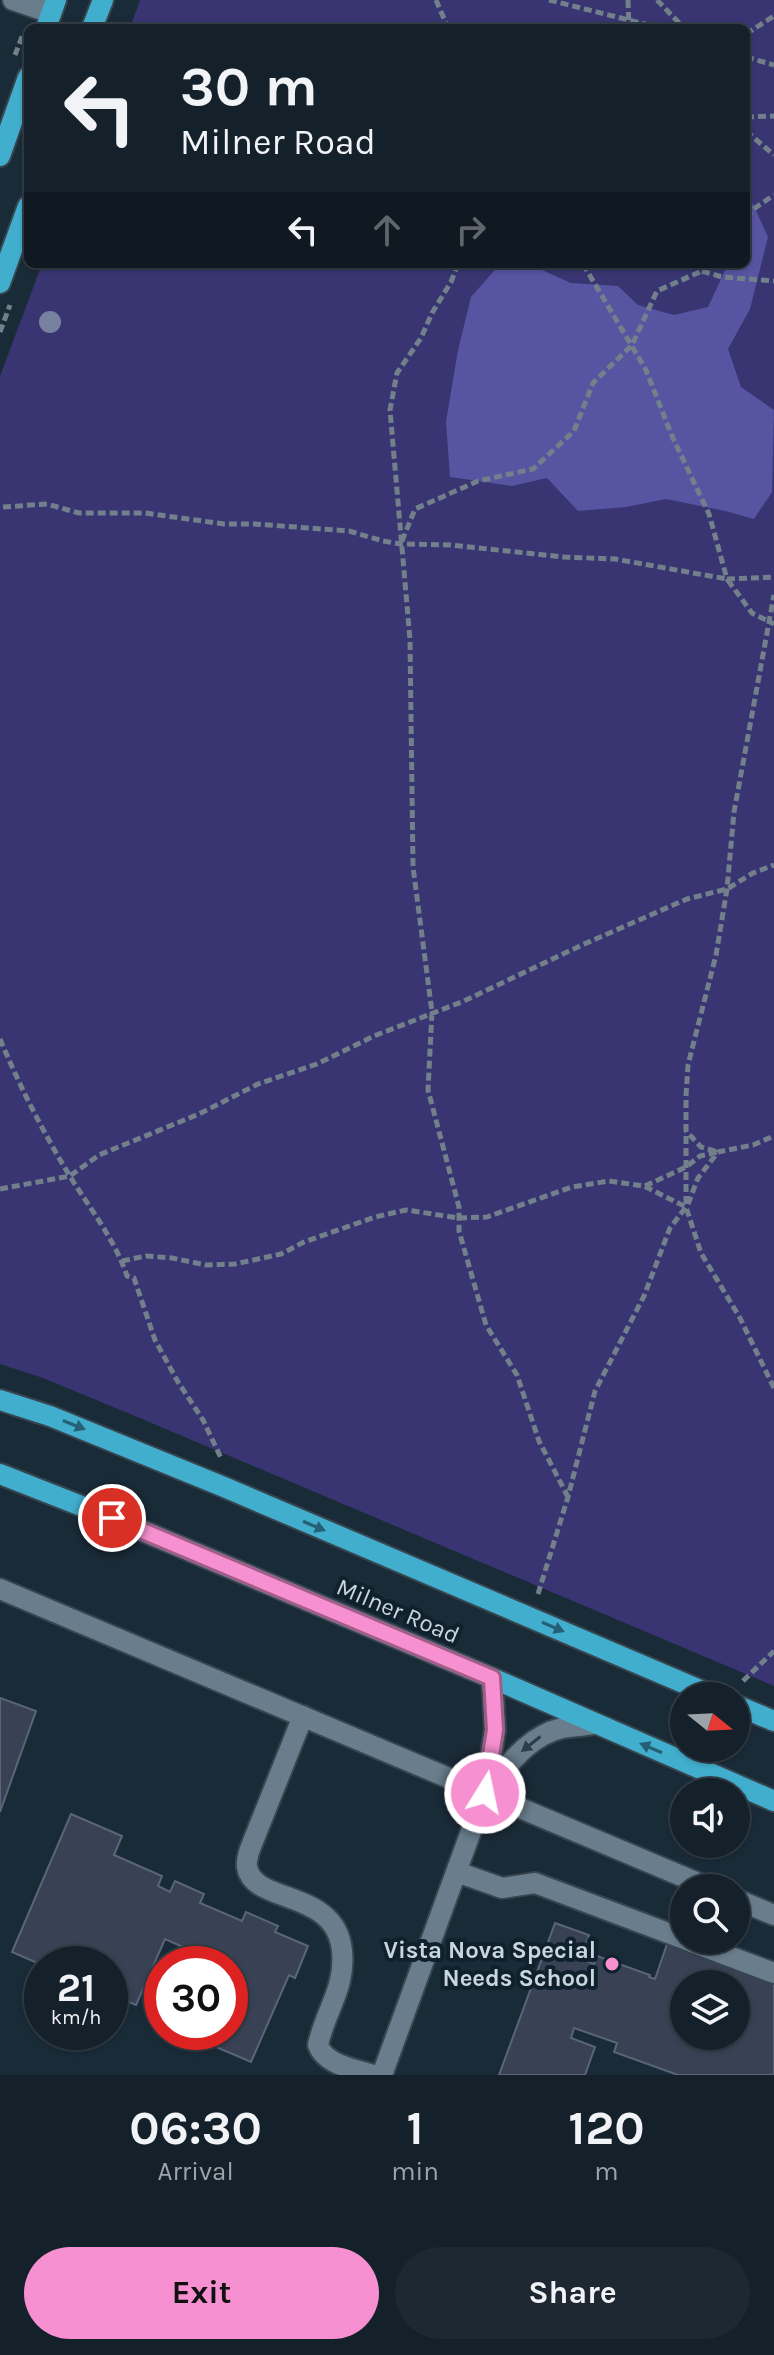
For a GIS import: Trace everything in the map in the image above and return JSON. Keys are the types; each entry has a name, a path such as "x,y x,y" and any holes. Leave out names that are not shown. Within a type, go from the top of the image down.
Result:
{"main road":[{"path":"94,24 103,0"},
{"path":"0,156 24,88"},
{"path":"0,283 24,217"},
{"name":"Milner Road","path":"0,1400 50,1416 224,1487 681,1682"},
{"name":"Milner Road","path":"0,1474 492,1678 774,1801"},
{"path":"750,1711 774,1721"}],"street":[{"path":"0,1589 677,1874"},
{"path":"382,2075 485,1793 495,1730 492,1678"},
{"path":"303,1716 258,1825 246,1863 247,1870 253,1880 266,1888 320,1911 333,1922 342,1949 341,1985 318,2045 320,2052 334,2062 373,2075"},
{"path":"485,1793 530,1742 562,1728 594,1724"},
{"path":"457,1872 502,1888 535,1883 670,1934"},
{"path":"750,1905 774,1915"},
{"path":"723,1954 774,1973"}],"path":[{"path":"436,0 446,24"},
{"path":"549,0 647,24"},
{"path":"628,0 629,24"},
{"path":"657,0 680,24"},
{"path":"750,31 774,16"},
{"path":"14,59 24,40"},
{"path":"750,58 774,65"},
{"path":"750,117 774,116"},
{"path":"750,134 774,155"},
{"path":"750,214 774,195"},
{"path":"456,268 421,338 397,373 390,410 410,640 413,867 432,1012 428,1090 459,1207 459,1231 486,1325 517,1375 539,1441 568,1497"},
{"path":"585,268 646,370 672,436 709,514 727,579 752,613 772,624"},
{"path":"401,544 415,509 478,481 533,469 574,431 593,383 632,345 657,291 704,268"},
{"path":"702,271 722,277 774,281"},
{"path":"3,507 47,504 79,513 145,513 224,524 349,531 401,544 450,545 615,559 727,579 774,577"},
{"path":"774,595 772,624 734,812 727,889 716,955 688,1065 686,1131 686,1207 701,1253 740,1318 774,1388"},
{"path":"0,1189 70,1176 99,1155 199,1114 258,1084 317,1064 687,899 727,889 753,873 774,865"},
{"path":"0,1039 16,1077 70,1176 122,1261 127,1276 134,1278 155,1340 203,1420 222,1460"},
{"path":"686,1131 701,1147 718,1152"},
{"path":"644,1186 686,1167 700,1156 753,1145 774,1136"},
{"path":"538,1594 568,1497 595,1391 644,1296 670,1228 686,1207 698,1178 718,1152"},
{"path":"122,1261 146,1256 206,1265 235,1264 281,1254 349,1225 406,1210 459,1218 487,1217 572,1187 609,1181 644,1186 686,1207"},
{"path":"743,1681 774,1651"}],"shaded area":[{"path":"140,0 774,0 774,1686 135,1416 0,1364 0,376 40,268 750,268 750,24 131,24"},
{"path":"750,198 768,237 750,309 728,349 741,387 774,410 772,492 754,519 666,499 626,507 578,511 547,478 512,486 450,477 446,422 458,350 471,297 496,268 538,268 571,283 618,286 638,305 674,315 708,307 726,268 750,268"}],"building":[{"path":"0,1698 36,1711 0,1812"},
{"path":"71,1814 122,1836 114,1855 162,1876 158,1886 170,1892 175,1881 204,1894 200,1903 242,1921 246,1912 278,1926 275,1932 308,1946 295,1978 289,1975 251,2062 223,2050 248,2050 248,1946 181,1946 165,1939 162,1946 144,1946 144,1987 136,2005 128,2002 128,1946 24,1946 24,1957 12,1952"},
{"path":"555,1923 589,1935 581,1959 594,1964 597,1956 655,1979 667,1944 670,1945 670,1954 694,1954 737,1970 670,1970 670,2050 750,2050 750,1975 774,1984 774,2075 678,2075 614,2052 617,2043 574,2028 571,2038 595,2047 585,2075 499,2075"}],"place":[{"name":"Vista Nova Special Needs School","path":"612,1964"}],"route":[{"path":"112,1518 492,1678 495,1730 485,1793"}]}
